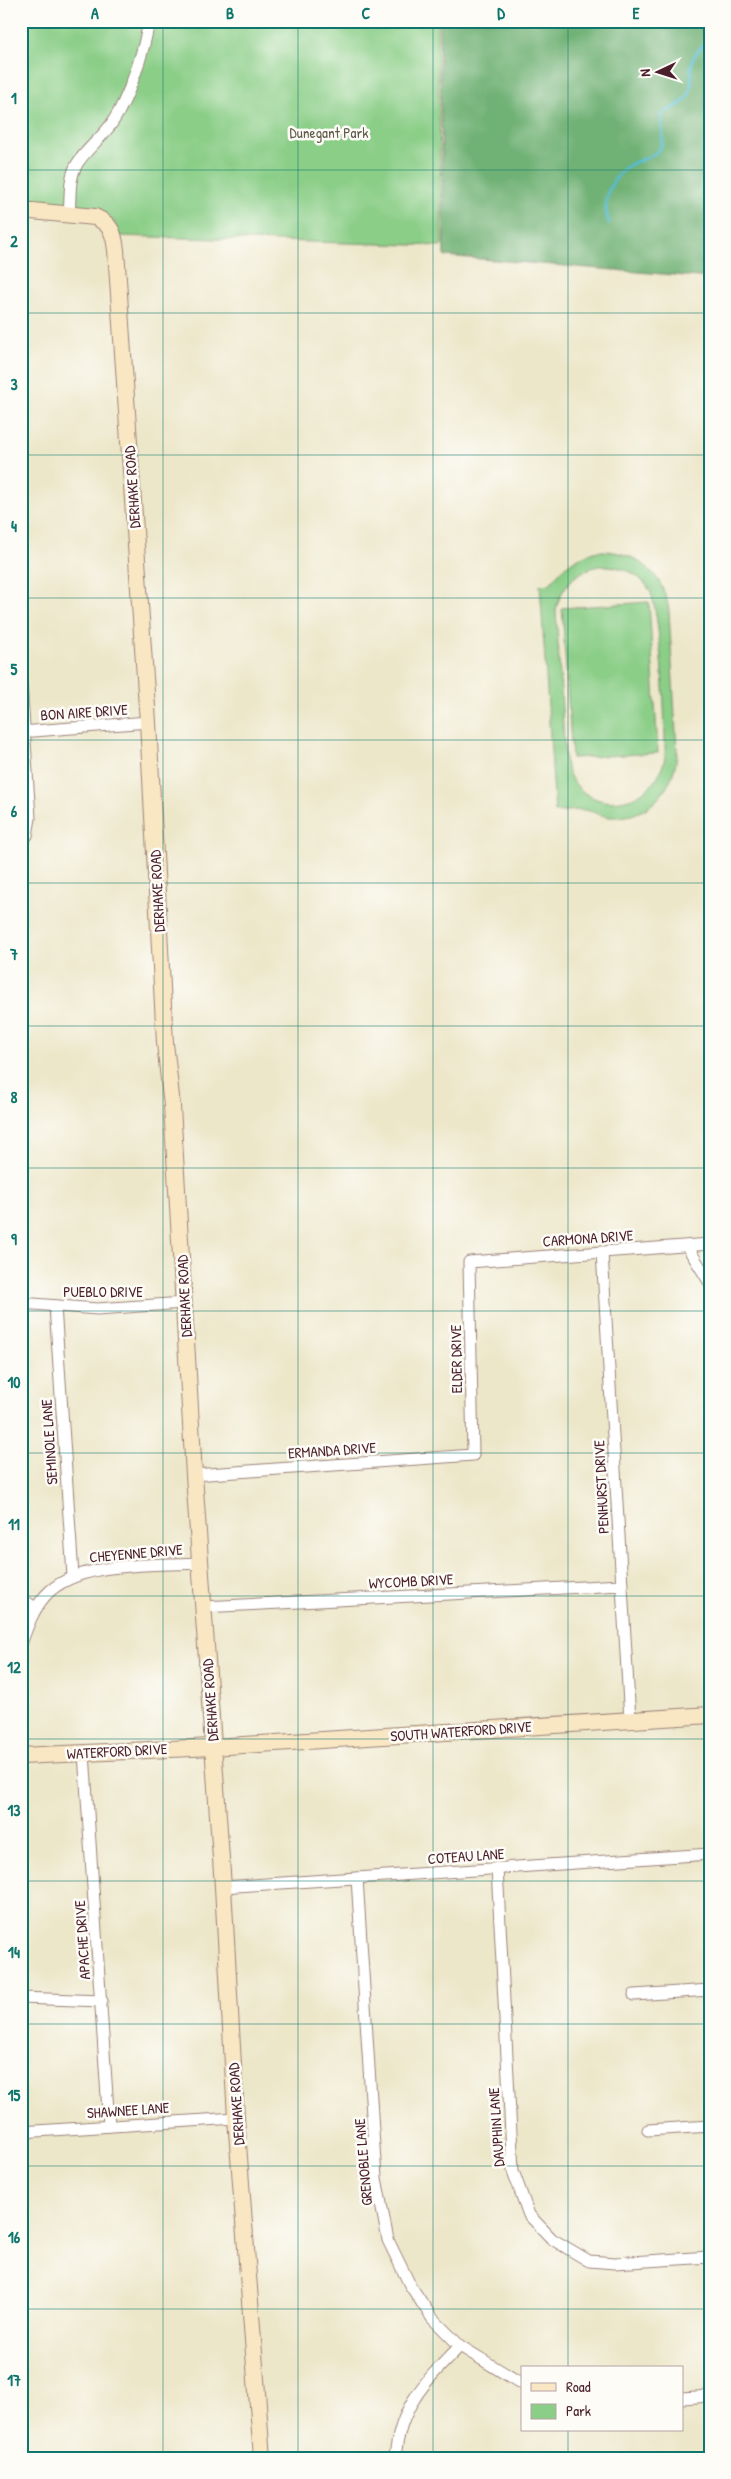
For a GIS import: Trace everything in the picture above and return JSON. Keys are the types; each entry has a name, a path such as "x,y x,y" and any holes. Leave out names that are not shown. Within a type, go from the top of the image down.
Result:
{"street":[{"path":"68,213 70,184 77,164 112,124 141,55 149,21"},
{"name":"DERHAKE ROAD","path":"21,210 95,217 106,222 114,232 148,722 165,1042 172,1106 194,1475 224,1887 236,2118 262,2458"},
{"path":"21,681 30,818 27,836 21,843"},
{"name":"BON AIRE DRIVE","path":"23,732 148,722"},
{"name":"CARMONA DRIVE","path":"469,1262 710,1244"},
{"path":"687,1246 710,1283"},
{"name":"PENHURST DRIVE","path":"602,1252 630,1720"},
{"name":"ELDER DRIVE","path":"469,1262 473,1455"},
{"name":"PUEBLO DRIVE","path":"21,1302 97,1309 184,1303"},
{"name":"SEMINOLE LANE","path":"55,1306 73,1576"},
{"name":"ERMANDA DRIVE","path":"194,1475 473,1455"},
{"name":"CHEYENNE DRIVE","path":"21,1644 36,1608 46,1595 73,1576 95,1570 200,1562"},
{"name":"WYCOMB DRIVE","path":"203,1608 621,1585"},
{"path":"21,1599 36,1608"},
{"name":"SOUTH WATERFORD DRIVE","path":"213,1747 710,1715"},
{"name":"WATERFORD DRIVE","path":"21,1756 213,1747"},
{"name":"APACHE DRIVE","path":"84,1753 102,2001 108,2126"},
{"name":"COTEAU LANE","path":"224,1887 710,1854"},
{"name":"DAUPHIN LANE","path":"497,1868 513,2171 529,2216 552,2239 589,2261 615,2263 710,2257"},
{"name":"GRENOBLE LANE","path":"357,1878 376,2178 388,2240 410,2284 432,2318 460,2346 521,2383"},
{"path":"634,1995 710,1990"},
{"path":"21,1998 102,2001"},
{"name":"SHAWNEE LANE","path":"21,2132 236,2118"},
{"path":"648,2130 710,2126"},
{"path":"395,2458 400,2425 410,2403 423,2384 460,2346"},
{"path":"684,2398 710,2396"}],"green space":[{"name":"Dunegant Park","path":"21,21 437,21 442,246 119,236 113,220 21,204"},
{"path":"439,21 710,21 710,278 444,256"},
{"path":"598,551 612,552 624,555 646,566 661,585 669,611 677,751 675,764 672,777 658,798 638,813 626,816 609,817 586,810 555,812 540,585 550,584 571,563","holes":["606,566 621,568 634,574 649,589 657,620 660,644 665,722 665,757 658,776 646,790 631,798 615,802 598,800 583,792 572,779 565,760 556,610 558,601 571,581 591,568"]},
{"path":"649,602 658,753 572,758 562,608"}],"waterway":[{"path":"609,223 606,206 609,189 613,181 625,168 651,156 660,148 663,140 662,114 680,104 688,96 691,85 691,64 698,51 710,38"}]}
